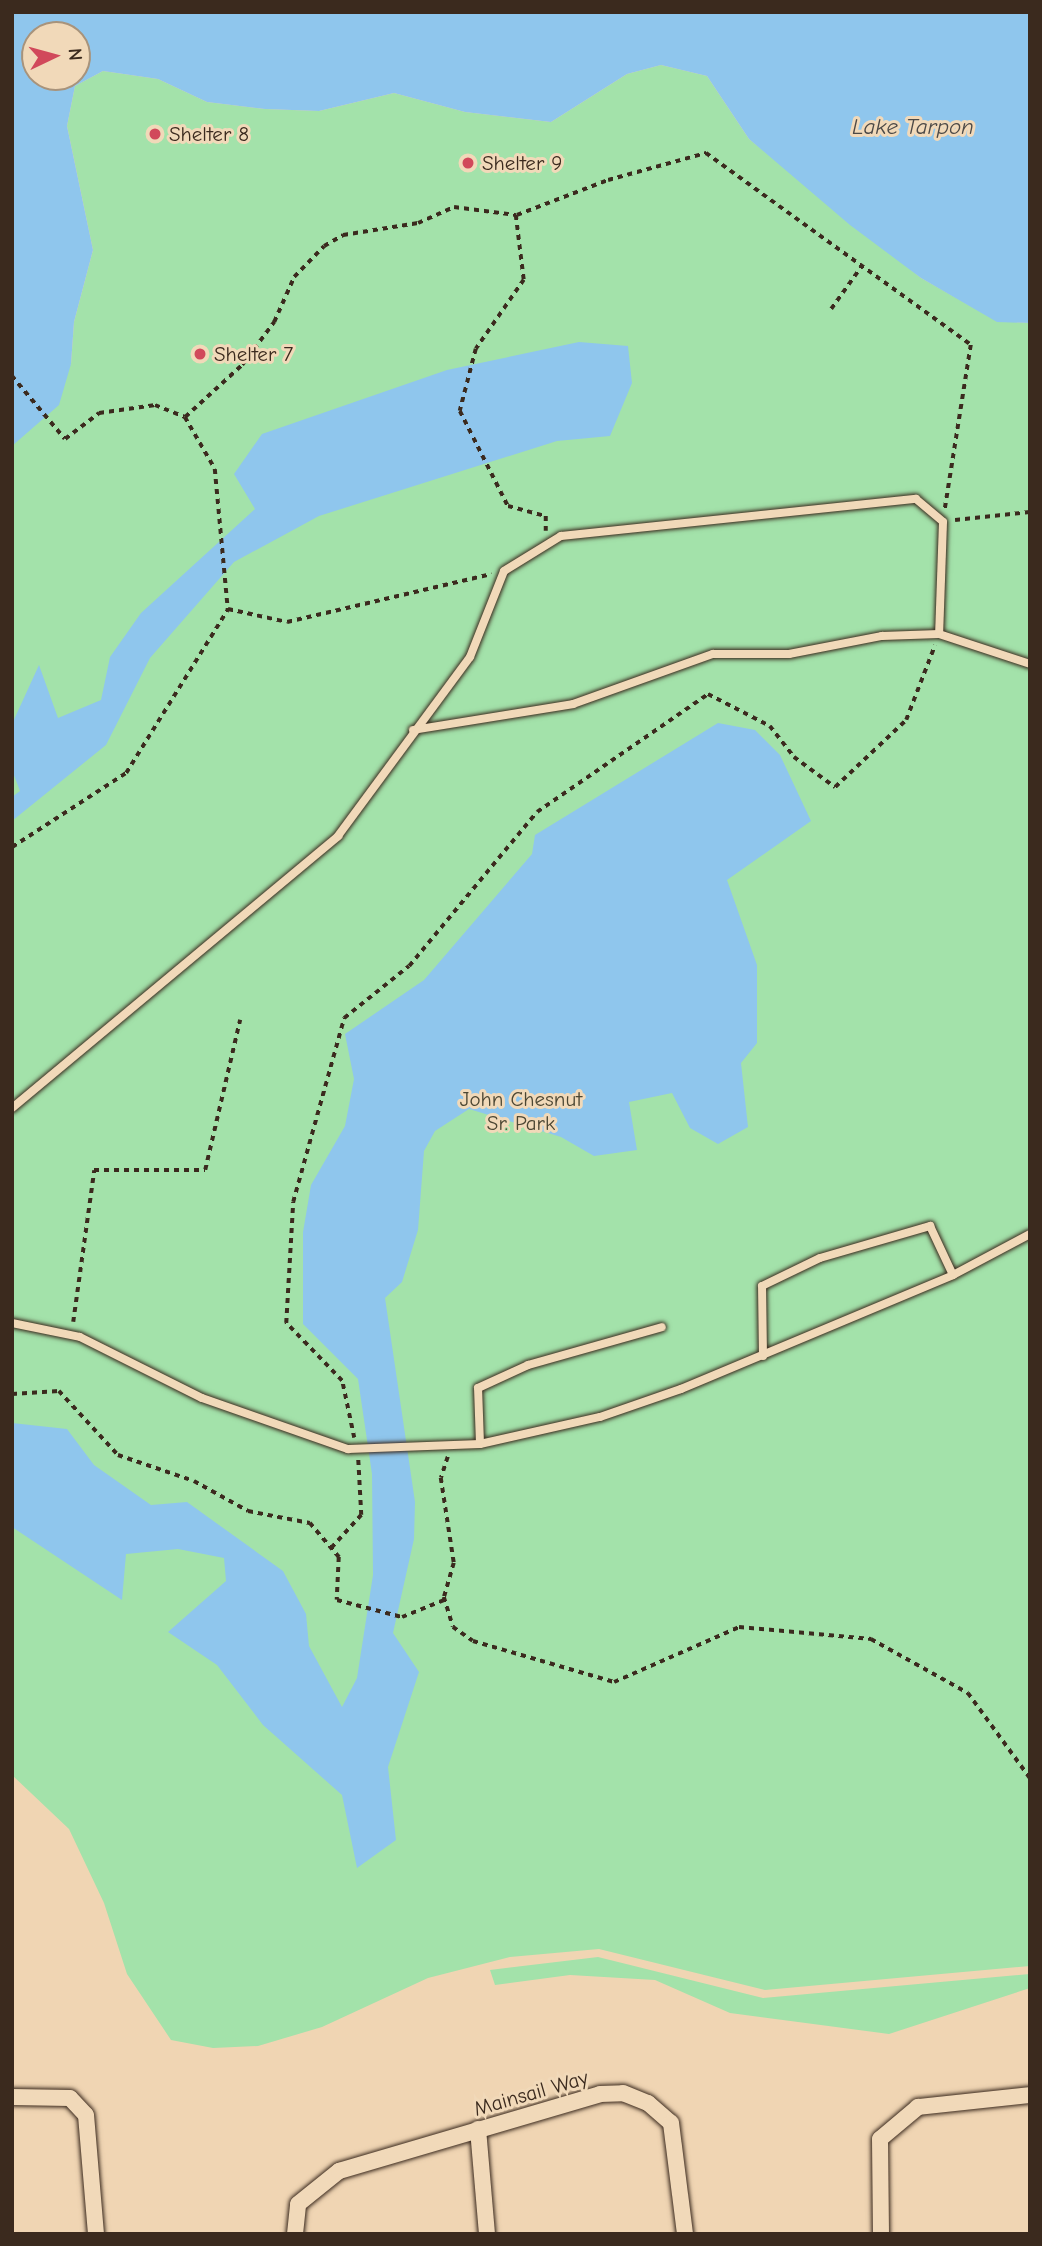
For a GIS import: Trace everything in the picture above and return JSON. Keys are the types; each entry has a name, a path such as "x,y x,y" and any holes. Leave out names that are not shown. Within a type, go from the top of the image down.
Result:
{"street":[{"name":"Mainsail Way","path":"295,2234 298,2204 339,2171 600,2094 623,2093 649,2103 671,2123 685,2234"},
{"path":"881,2234 880,2138 918,2107 1030,2095"},
{"path":"12,2097 70,2098 86,2115 96,2234"},
{"path":"478,2129 487,2234"}],"lane":[{"path":"12,1108 338,836 413,730 470,657 504,571 555,540 916,499 943,522 939,634"},
{"path":"413,730 573,704 713,654 789,654 882,636 939,634 1030,664"},
{"path":"763,1356 762,1286 821,1258 930,1226 953,1275"},
{"path":"12,1322 71,1335 274,1427 360,1448 480,1444 600,1417 763,1356 953,1275 1030,1234"},
{"path":"480,1444 478,1388 528,1365 662,1327"}],"path":[{"path":"186,417 242,365 274,322 294,277 324,246 343,235 418,223 454,207 516,215 608,180 706,153 971,345 943,522 1030,512"},
{"path":"516,215 524,281 476,349 460,411 508,506 546,516 545,530 555,540"},
{"path":"831,309 861,267"},
{"path":"12,376 65,439 99,413 155,405 186,417 215,469 228,609 126,773 12,847"},
{"path":"228,609 287,622 504,571"},
{"path":"331,1548 361,1515 360,1448 342,1381 286,1323 293,1202 344,1018 409,966 537,813 708,694 770,726 794,757 835,787 906,720 939,634"},
{"path":"71,1335 94,1170 205,1170 240,1020"},
{"path":"12,1394 59,1391 118,1455 194,1481 248,1511 310,1523 340,1557 337,1600 363,1609 402,1617 445,1600"},
{"path":"459,1445 444,1461 441,1478 454,1563 445,1600 453,1628 473,1641 614,1682 738,1626 871,1639 968,1693 994,1721 1028,1778"}],"green space":[{"name":"John Chesnut Sr. Park","path":"661,65 707,76 749,139 921,278 997,321 1030,323 1030,1966 765,1990 599,1949 510,1957 428,1978 322,2027 258,2046 213,2048 171,2040 127,1974 104,1903 69,1829 12,1775 12,446 71,364 74,322 93,250 67,126 74,91 91,91 91,77 103,71 158,79 207,102 265,109 319,111 394,93 465,112 551,122 627,74"},
{"path":"598,1957 763,1998 1030,1974 1030,1988 889,2034 730,2013 655,1980 570,1975 495,1985 490,1970"}],"water":[{"name":"Lake Tarpon","path":"12,12 1030,12 1030,323 997,322 921,278 850,225 749,139 707,76 661,65 627,74 551,122 465,112 394,93 319,111 265,109 207,102 158,79 103,71 91,77 91,21 21,21 21,91 74,91 67,126 93,250 74,322 71,364 59,405 12,446"},
{"path":"579,342 628,346 632,383 610,436 557,441 319,516 234,562 150,658 106,745 12,821 12,797 20,791 12,770 12,724 39,665 58,718 101,700 110,657 141,613 255,509 234,474 262,434 447,370"},
{"path":"718,723 755,730 780,755 811,821 727,880 757,965 757,1043 741,1063 748,1127 718,1144 690,1128 672,1093 629,1102 637,1150 594,1156 561,1137 469,1109 435,1131 424,1151 418,1230 402,1282 385,1298 415,1502 414,1539 393,1633 419,1672 388,1767 396,1840 357,1868 342,1795 263,1725 217,1665 168,1632 226,1581 224,1558 178,1549 126,1554 122,1600 12,1527 12,1423 67,1429 94,1465 151,1505 187,1502 283,1571 306,1614 309,1646 342,1707 357,1678 373,1575 372,1474 358,1379 303,1324 303,1232 311,1185 345,1126 354,1079 345,1034 424,980 532,854 535,835"}],"place":[{"name":"Shelter 8","path":"155,134"},
{"name":"Shelter 9","path":"468,163"},
{"name":"Shelter 7","path":"200,354"}]}
